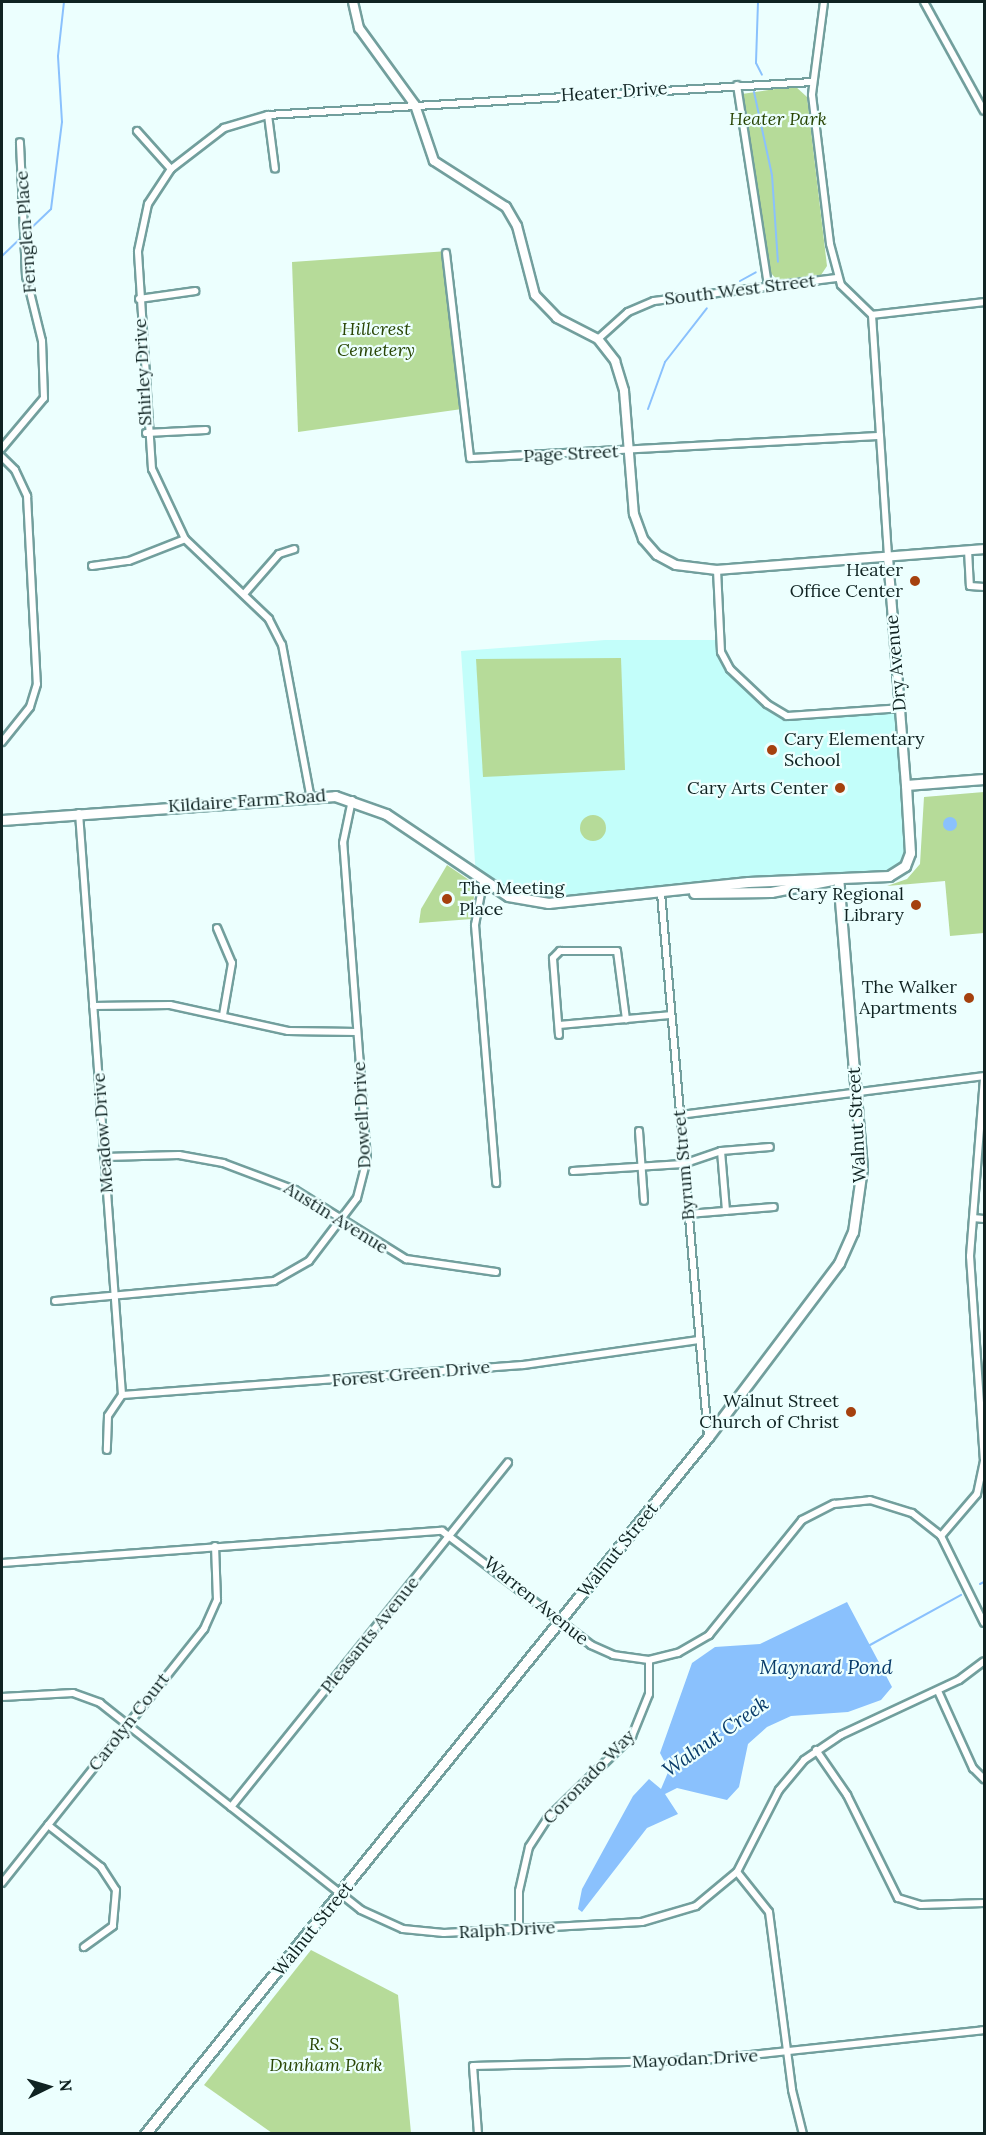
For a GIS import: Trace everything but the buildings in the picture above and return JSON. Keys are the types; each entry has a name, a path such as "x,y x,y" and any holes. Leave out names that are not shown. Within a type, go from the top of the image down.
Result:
{"main road":[{"path":"906,785 984,779"},
{"name":"Dry Avenue","path":"905,866 911,846 906,785"},
{"name":"Kildaire Farm Road","path":"2,820 310,794 352,800 396,821 483,883 508,896 548,903 678,892 748,882 889,876 905,866"},
{"name":"Walnut Street","path":"145,2133 708,1437 816,1298 848,1244 861,1190 856,1094 836,879"}],"street":[{"path":"353,2 359,28 416,105 437,164 488,190 512,215 540,302 598,339 610,352 622,382 634,514 648,545 676,565 717,570 984,549"},
{"path":"824,2 812,82 837,278"},
{"path":"924,2 984,111"},
{"name":"Heater Drive","path":"416,105 812,82"},
{"path":"737,85 768,286"},
{"name":"Shirley Drive","path":"310,794 282,645 269,619 185,539 161,492 146,433 139,299 141,227 171,169 224,128 268,115 416,105"},
{"path":"268,115 275,169"},
{"path":"137,131 171,169"},
{"name":"Fernglen Place","path":"2,448 44,398 42,341 27,283 20,142"},
{"name":"Page Street","path":"446,254 468,456 879,436"},
{"name":"South West Street","path":"598,339 628,312 654,301 837,278 872,315"},
{"path":"139,299 195,291"},
{"path":"872,315 984,302"},
{"name":"Dry Avenue","path":"872,315 906,785"},
{"path":"146,433 206,430"},
{"path":"2,457 20,476 27,496 37,684 30,707 2,742"},
{"path":"92,566 129,561 185,539"},
{"path":"244,594 279,554 294,549"},
{"path":"968,550 970,586 984,587"},
{"path":"717,570 721,652 730,669 767,704 795,716 900,708"},
{"name":"Dowell Drive","path":"55,1301 274,1281 309,1261 341,1223 366,1168 343,843 352,800"},
{"name":"Meadow Drive","path":"79,813 122,1395"},
{"path":"483,883 476,925 496,1183"},
{"name":"Byrum Street","path":"661,893 708,1437"},
{"path":"217,928 232,963 224,1015"},
{"path":"559,1035 553,958 560,951 617,951 626,1019"},
{"path":"93,1006 158,1004 224,1015 288,1031 357,1032"},
{"path":"559,1025 670,1015"},
{"path":"680,1115 984,1077 973,1218 971,1284 983,1422 984,1460 973,1500 941,1536"},
{"path":"639,1131 644,1201"},
{"path":"573,1171 683,1164 721,1151 770,1147"},
{"path":"721,1151 726,1211"},
{"name":"Austin Avenue","path":"105,1157 179,1155 223,1163 295,1190 341,1223 406,1259 496,1272"},
{"path":"688,1214 774,1207"},
{"path":"973,1218 984,1219"},
{"name":"Forest Green Drive","path":"122,1395 523,1365 699,1340"},
{"path":"107,1449 108,1416 122,1395"},
{"name":"Pleasants Avenue","path":"231,1807 508,1463"},
{"name":"Warren Avenue","path":"452,1533 560,1621 604,1652 649,1660 678,1653 709,1635 794,1527 822,1508 861,1500 895,1505 941,1536 984,1623"},
{"path":"2,1563 215,1546 452,1533"},
{"name":"Carolyn Court","path":"2,1883 210,1618 218,1589 215,1546"},
{"name":"Coronado Way","path":"519,1929 519,1891 529,1847 547,1820 632,1736 649,1694 649,1660"},
{"name":"Ralph Drive","path":"2,1697 74,1693 100,1703 340,1894 377,1919 413,1931 519,1929 669,1917 708,1899 737,1872 779,1790 816,1750 938,1691 984,1661"},
{"path":"938,1691 973,1768 984,1779"},
{"path":"816,1750 847,1795 898,1898 921,1905 984,1902"},
{"path":"48,1825 101,1867 116,1890 113,1926 84,1947"},
{"path":"737,1872 769,1912 788,2053 804,2133"},
{"name":"Mayodan Drive","path":"478,2133 473,2066 676,2062 788,2053 984,2030"}],"shaded area":[{"path":"605,640 720,640 730,669 783,714 900,708 910,853 894,874 531,902 476,877 461,651"}],"green space":[{"name":"Heater Park","path":"795,86 807,97 827,266 821,275 777,280 771,273 742,94"},
{"name":"Hillcrest Cemetery","path":"448,251 462,409 298,432 292,262"},
{"path":"621,658 625,770 483,777 476,659"},
{"path":"984,792 984,933 950,936 945,881 887,886 907,879 920,864 924,797"},
{"path":"593,815 602,819 606,828 602,837 593,841 584,837 580,828 584,819"},
{"path":"447,865 475,884 472,919 419,923 421,909"},
{"name":"R. S. Dunham Park","path":"311,1950 398,1995 411,2133 272,2133 204,2085"}],"water":[{"path":"947,817 953,817 957,824 953,831 947,831 943,827 943,821"},
{"name":"Maynard Pond","path":"847,1602 892,1687 881,1700 848,1712 791,1716 767,1727 748,1744 739,1787 727,1800 677,1788 665,1794 678,1814 647,1828 582,1912 578,1909 582,1889 633,1796 649,1779 661,1789 669,1770 660,1753 692,1663 715,1647 760,1644"}],"waterway":[{"path":"2,256 51,209 62,122 58,56 64,2"},
{"path":"758,2 756,63 762,75"},
{"path":"754,92 772,175 778,262"},
{"path":"740,281 756,272"},
{"path":"648,409 665,362 707,308"},
{"name":"Walnut Creek","path":"980,1584 984,1582"},
{"name":"Walnut Creek","path":"870,1645 961,1595"}],"place":[{"name":"Heater Office Center","path":"915,581"},
{"name":"Cary Elementary School","path":"772,750"},
{"name":"Cary Arts Center","path":"840,788"},
{"name":"The Meeting Place","path":"447,899"},
{"name":"Cary Regional Library","path":"916,905"},
{"name":"The Walker Apartments","path":"969,998"},
{"name":"Walnut Street Church of Christ","path":"851,1412"}]}
